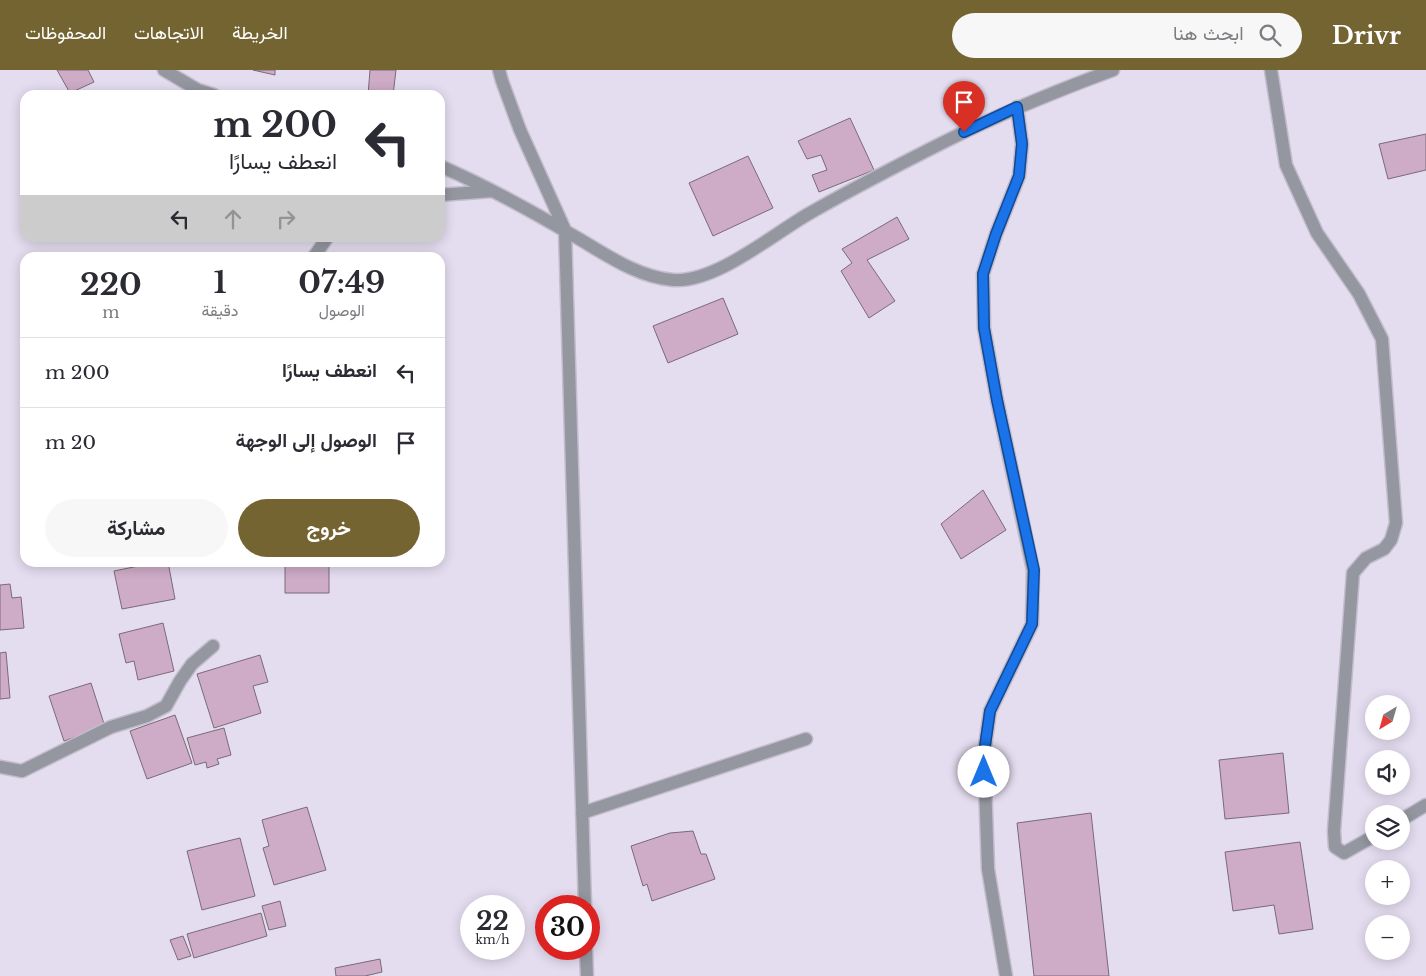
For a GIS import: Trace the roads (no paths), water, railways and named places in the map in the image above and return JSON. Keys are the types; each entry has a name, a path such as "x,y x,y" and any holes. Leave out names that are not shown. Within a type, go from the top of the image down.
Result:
{"street":[{"path":"164,70 198,90"},
{"path":"499,70 520,130 565,230 584,895"},
{"path":"445,168 467,177 638,272 673,280 699,278 744,256 808,214 946,140 1017,107 1113,70"},
{"path":"1271,70 1286,165 1318,233 1359,294 1382,339 1396,523 1391,540 1384,549 1366,558 1353,574 1334,831 1335,847 1344,854 1365,841"},
{"path":"1006,976 988,869 984,753 990,711 1032,624 1034,570 997,400 984,328 983,274 996,234 1019,176 1022,144 1017,107"},
{"path":"445,195 492,191"},
{"path":"0,767 22,771 111,728 147,716 166,706 192,664 213,646"},
{"path":"582,813 806,739"},
{"path":"1410,815 1426,806"},
{"path":"586,960 587,976"}]}
